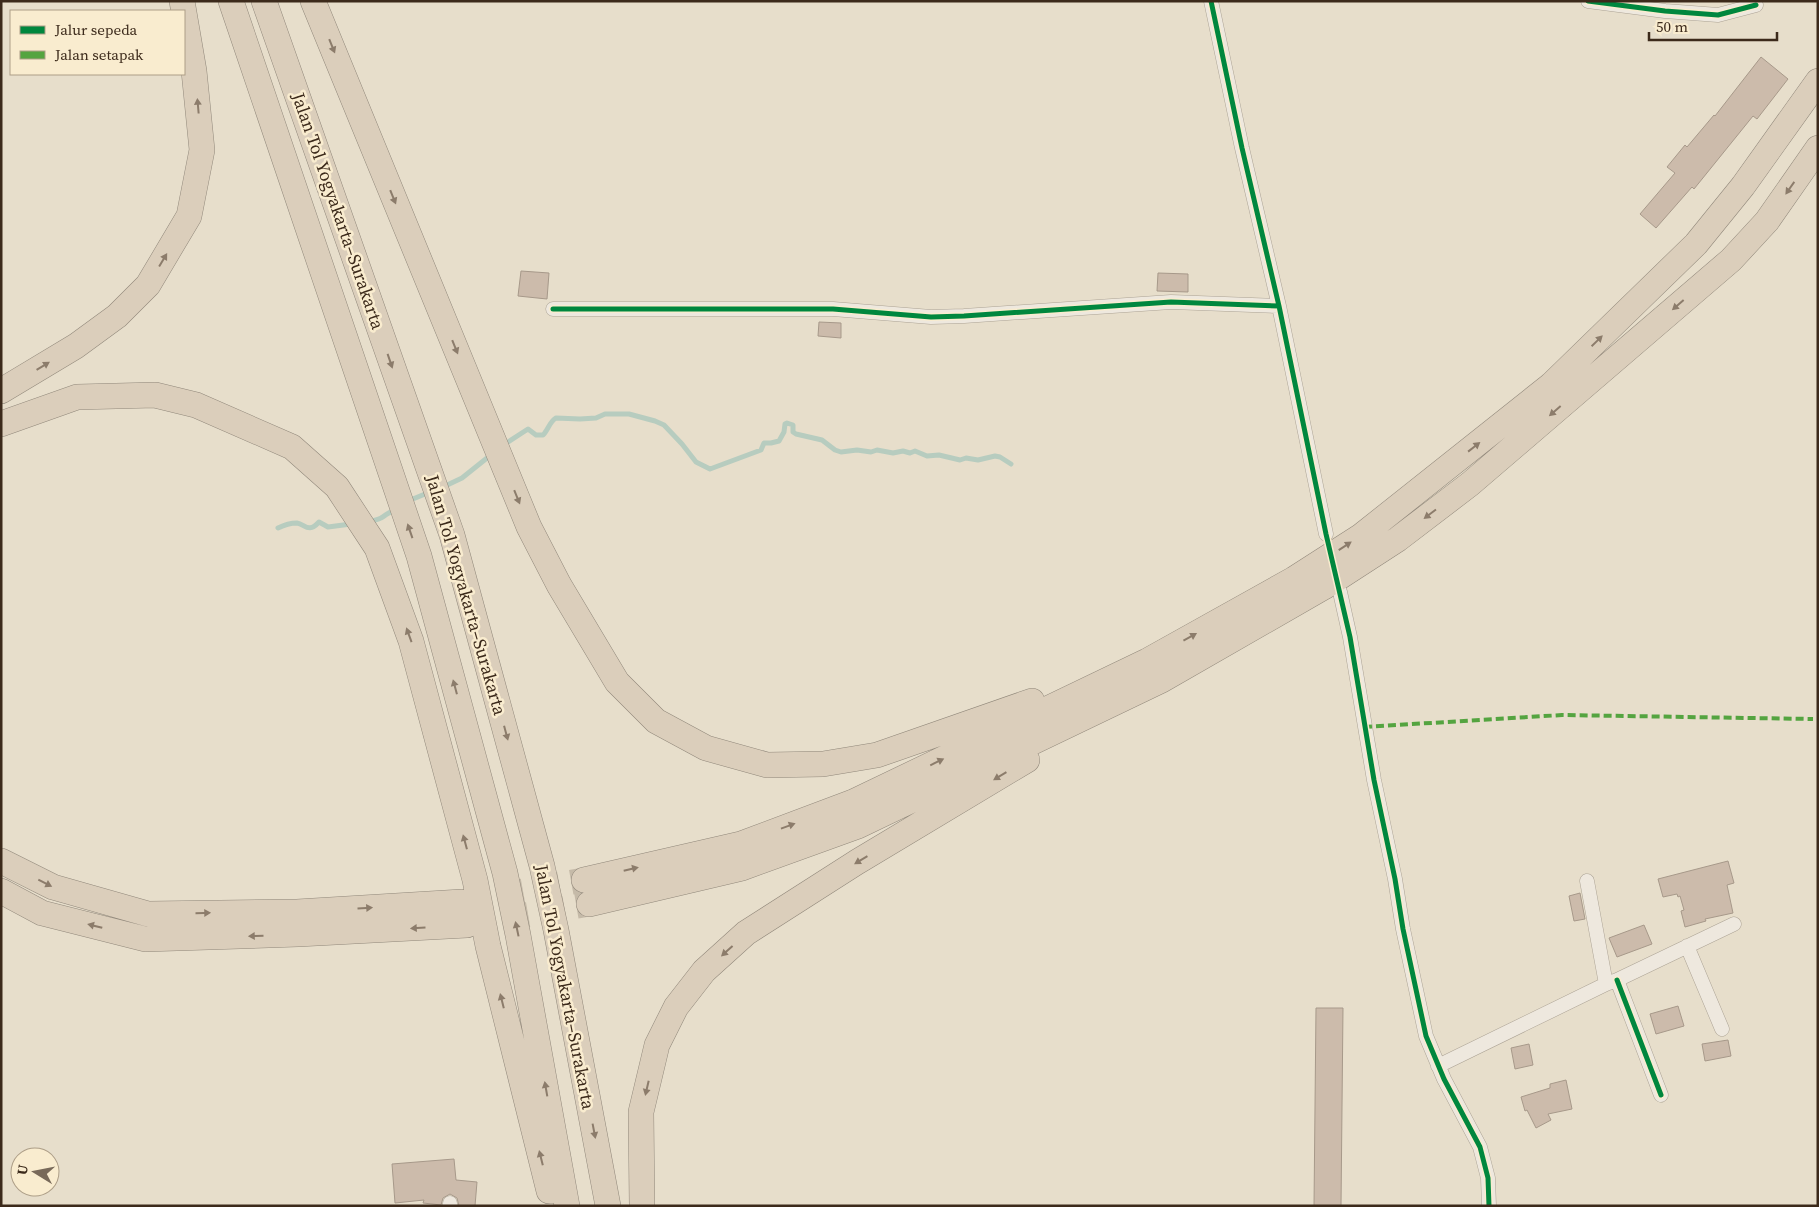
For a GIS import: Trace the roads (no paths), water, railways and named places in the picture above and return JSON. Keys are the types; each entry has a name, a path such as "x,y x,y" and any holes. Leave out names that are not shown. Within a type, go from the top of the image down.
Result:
{"highway":[{"name":"Jalan Tol Yogyakarta–Surakarta","path":"231,1 419,556 506,873 567,1206"},
{"name":"Jalan Tol Yogyakarta–Surakarta","path":"264,1 452,535 542,866 556,930 608,1206"},
{"path":"313,1 529,527 559,585 617,682 656,721 706,748 767,765 823,764 878,755 1155,670"},
{"path":"1,391 76,346 117,316 148,285 189,216 202,150 194,71 185,18"},
{"path":"642,1206 641,1112 657,1045 676,1006 704,971 746,933 1360,536 1551,386 1696,244 1743,186 1818,81"},
{"path":"589,904 742,868 858,826 1155,670 1324,587 1398,539 1470,484 1731,260 1767,221 1818,148"},
{"path":"1,424 77,397 155,395 196,405 292,447 337,487 377,548 411,641 475,880 488,946 552,1206"},
{"path":"584,880 740,844 853,802 1155,670"},
{"path":"1,861 53,887 148,914 298,912 465,913 298,934 145,939 42,913 1,891"}],"street":[{"path":"1211,1 1326,534"},
{"path":"1588,1 1666,11 1718,15 1756,5"},
{"path":"554,309 833,309 939,317 1171,302 1278,306"},
{"path":"1340,592 1350,638 1372,771 1426,1036 1438,1066 1480,1148 1488,1178 1489,1206"},
{"path":"1587,881 1612,982 1662,1095"},
{"path":"1438,1066 1734,924"},
{"path":"1687,946 1722,1029"}],"waterway":[{"path":"502,446 528,429 536,435 543,435 556,418 580,419 596,418 605,414 629,414 664,425 696,462 710,469 761,450 764,443 779,441 787,423 793,425 793,432 796,434 822,440 835,450 841,452 857,450 871,452 877,450 893,453 903,451 910,453 915,451 927,456 939,455 960,460 966,458 978,460 995,456 1011,464"},
{"path":"443,487 462,478 492,454"},
{"path":"408,501 430,492"},
{"path":"369,522 396,511"},
{"path":"278,528 295,523 309,528 319,522 328,527 351,524"}],"tunnel":[{"path":"462,902 584,880"},
{"path":"467,925 589,904"}]}
